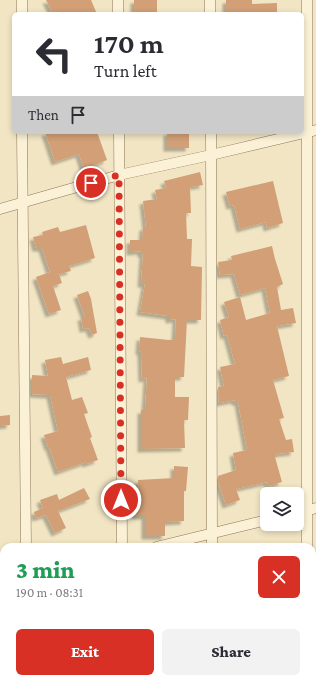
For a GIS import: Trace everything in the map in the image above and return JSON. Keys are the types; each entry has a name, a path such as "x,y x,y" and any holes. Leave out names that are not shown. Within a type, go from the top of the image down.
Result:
{"street":[{"path":"22,0 22,12"},
{"path":"118,0 118,12"},
{"path":"210,0 210,12"},
{"path":"307,0 312,131 307,543"},
{"path":"22,134 26,543"},
{"path":"119,134 122,543"},
{"path":"211,134 212,543"},
{"path":"0,209 119,175 299,134"},
{"path":"173,543 260,522"}],"building":[{"path":"46,0 91,0 96,12 52,12"},
{"path":"134,0 157,0 157,12 134,12"},
{"path":"226,0 252,0 252,4 277,3 277,12 226,12"},
{"path":"46,134 98,134 107,160 84,169 79,154 55,162"},
{"path":"167,134 189,134 189,148 167,148"},
{"path":"200,172 203,185 190,187 191,213 186,213 187,239 192,239 191,266 202,267 201,320 187,320 184,377 175,377 175,397 189,397 188,420 184,420 185,448 141,449 141,410 145,410 147,378 142,379 141,352 139,351 140,337 169,340 175,339 176,319 169,320 169,316 140,312 145,284 141,284 143,254 141,254 141,251 130,252 130,240 142,240 143,227 146,227 143,201 157,199 155,190 166,188 164,181"},
{"path":"273,181 283,223 267,228 266,222 240,229 234,205 230,206 226,192"},
{"path":"86,225 95,258 69,266 71,271 59,274 62,283 53,286 61,310 49,314 36,277 50,272 42,248 36,248 33,237 43,235 42,232 58,227 60,232"},
{"path":"272,246 283,284 277,287 281,310 293,308 296,323 277,326 289,376 273,380 284,418 279,419 286,440 292,439 294,452 276,454 277,457 275,457 282,482 268,486 267,482 236,489 240,500 226,505 218,482 218,476 236,470 233,453 247,450 238,402 235,402 235,400 219,403 218,387 224,386 220,367 235,364 227,335 224,336 220,320 229,317 224,302 240,297 246,320 270,313 265,288 240,295 234,274 220,275 218,262 232,260 231,256"},
{"path":"88,291 91,299 97,333 92,335 89,328 83,329 81,317 85,317 77,295"},
{"path":"61,357 63,364 88,357 91,370 66,377 72,400 82,397 88,413 84,414 92,437 90,438 98,460 86,464 86,462 58,472 44,435 58,431 50,395 32,394 32,375 48,376 45,360"},
{"path":"10,415 10,425 0,426 0,416"},
{"path":"174,466 188,467 186,491 184,491 184,521 165,522 165,536 145,536 145,516 135,516 136,503 139,503 138,480 174,478"},
{"path":"84,488 90,499 58,511 66,528 55,533 46,515 36,518 34,512 43,508 40,500 57,494 59,500"}],"route":[{"path":"91,183 119,175 121,500"}]}
